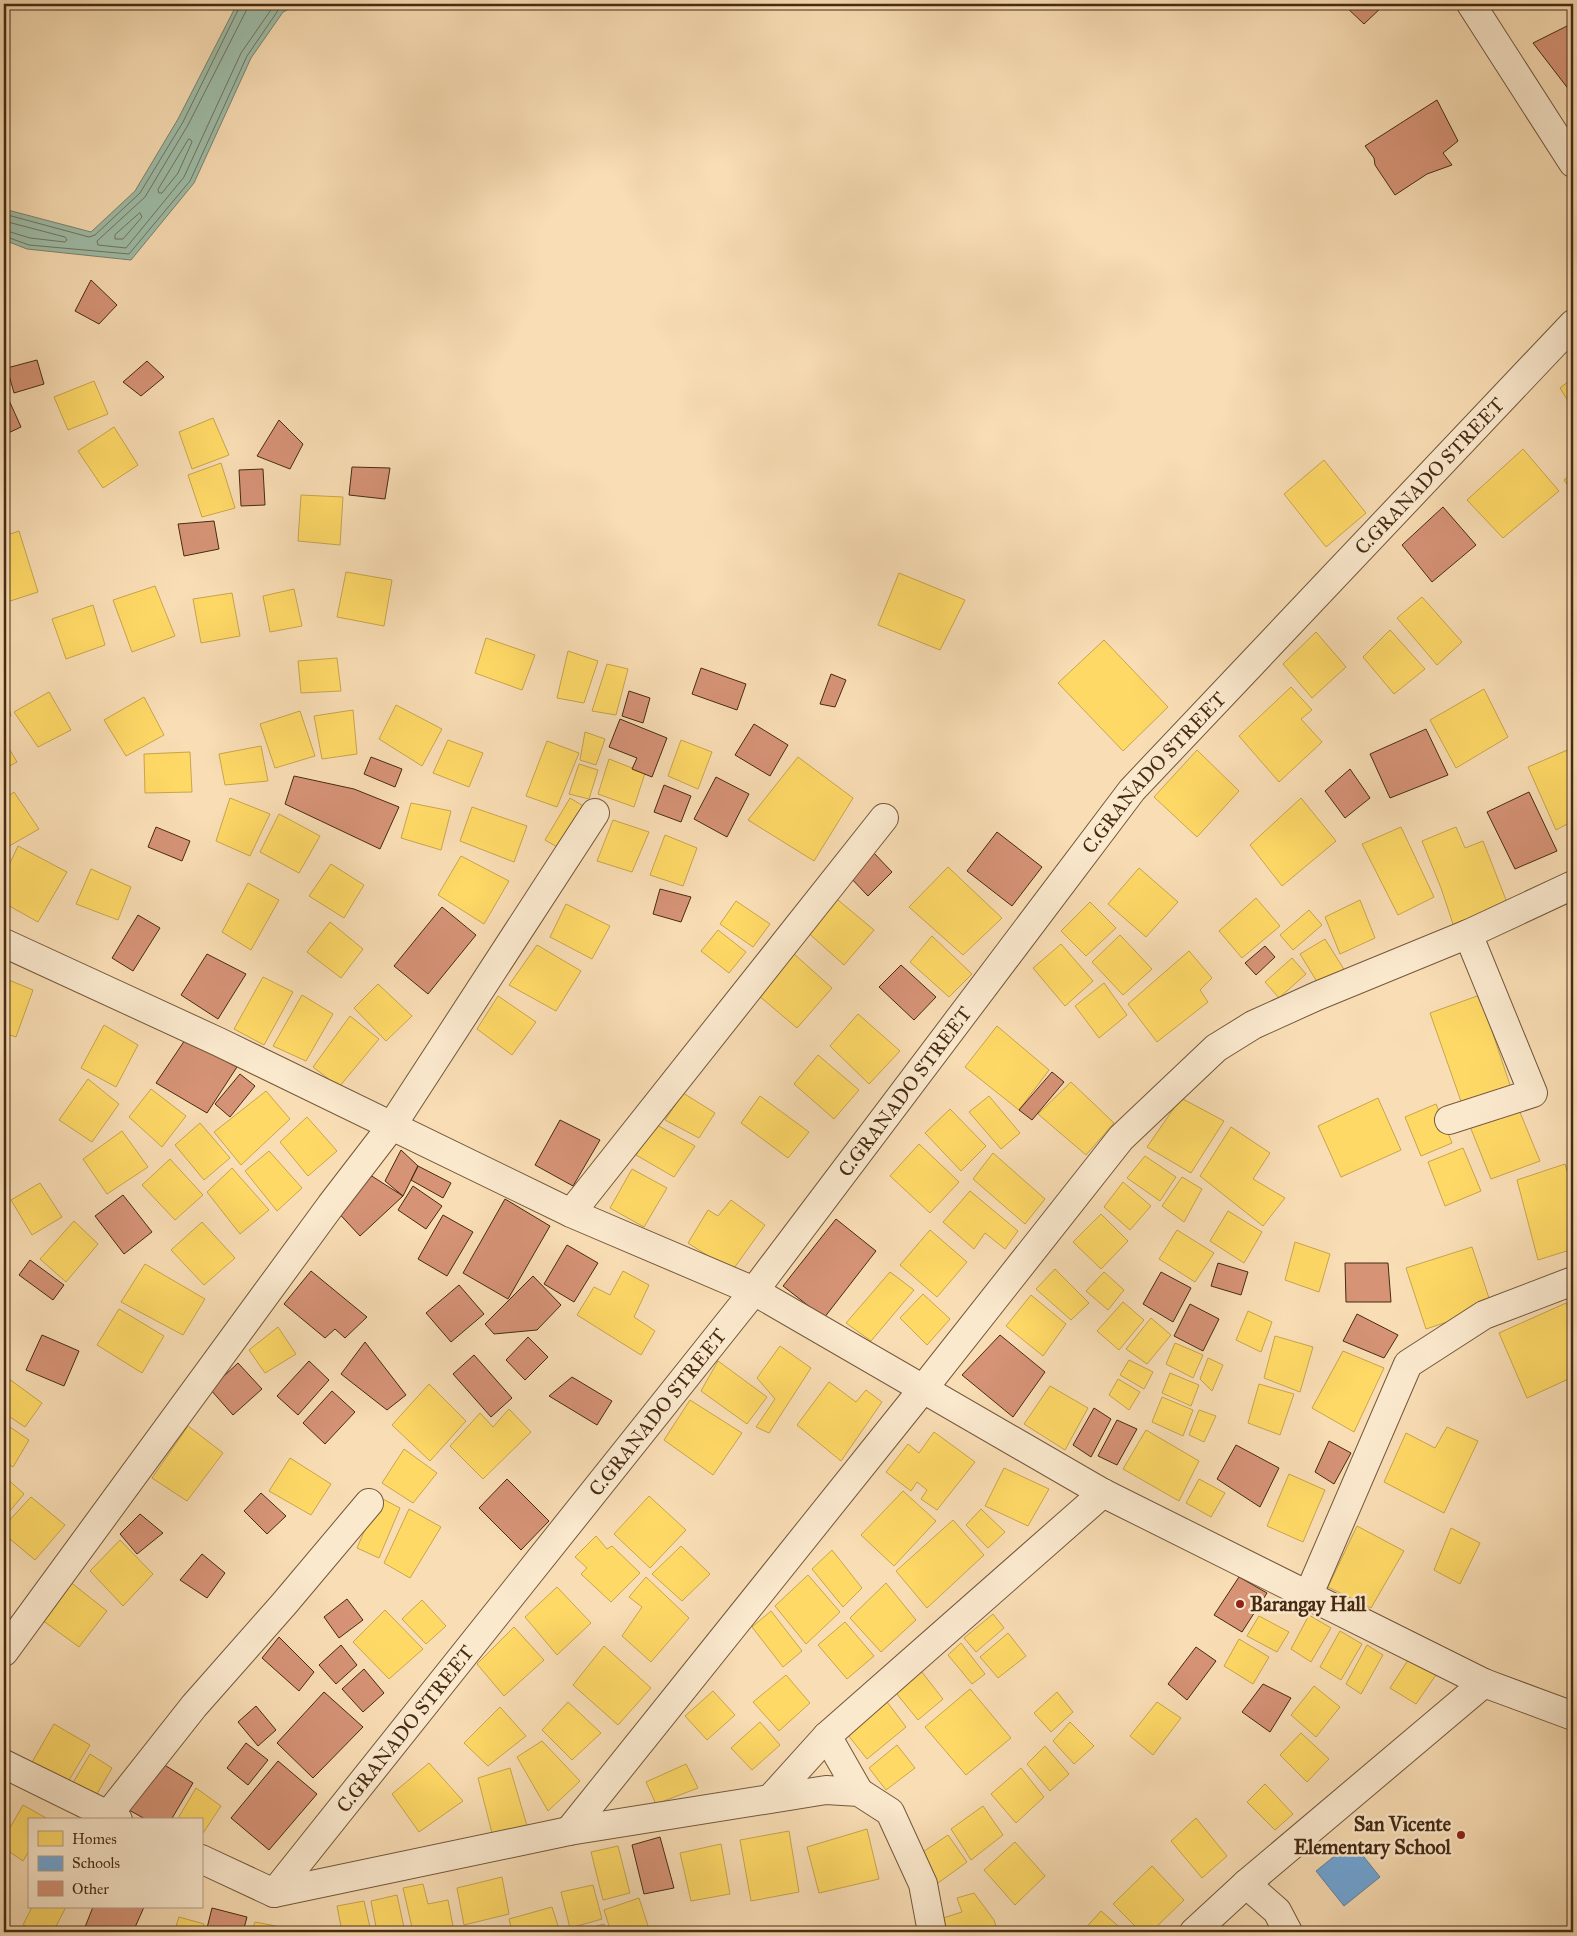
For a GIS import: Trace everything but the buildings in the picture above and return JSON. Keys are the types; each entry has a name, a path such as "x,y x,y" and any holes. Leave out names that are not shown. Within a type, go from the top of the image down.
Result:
{"street":[{"path":"1470,4 1573,164"},
{"name":"C.GRANADO STREET","path":"274,1893 754,1291 1132,790 1573,324"},
{"path":"4,1652 331,1205 391,1127 595,813"},
{"path":"571,1213 884,818"},
{"path":"568,1830 1121,1138 1216,1048 1254,1025 1317,996 1468,934 1573,886"},
{"path":"1449,1120 1533,1093 1468,934"},
{"path":"4,943 219,1042 571,1213 754,1291 1103,1493 1484,1683 1573,1716"},
{"path":"1308,1596 1408,1364 1484,1315 1573,1282"},
{"path":"771,1798 827,1736 1103,1493"},
{"path":"4,1764 113,1818 194,1706 284,1604 369,1503"},
{"path":"1194,1932 1246,1884 1484,1683"},
{"path":"827,1736 859,1792 890,1812 922,1884 932,1932"},
{"path":"202,1859 274,1893 568,1830 826,1790 859,1792"},
{"path":"1246,1884 1277,1911 1288,1932"}],"water":[{"path":"237,4 299,4 283,12 251,58 194,183 131,260 27,249 4,240 4,209 91,232 135,191 178,119"}],"place":[{"name":"Barangay Hall","path":"1240,1604"},
{"name":"San Vicente Elementary School","path":"1461,1835"}]}
